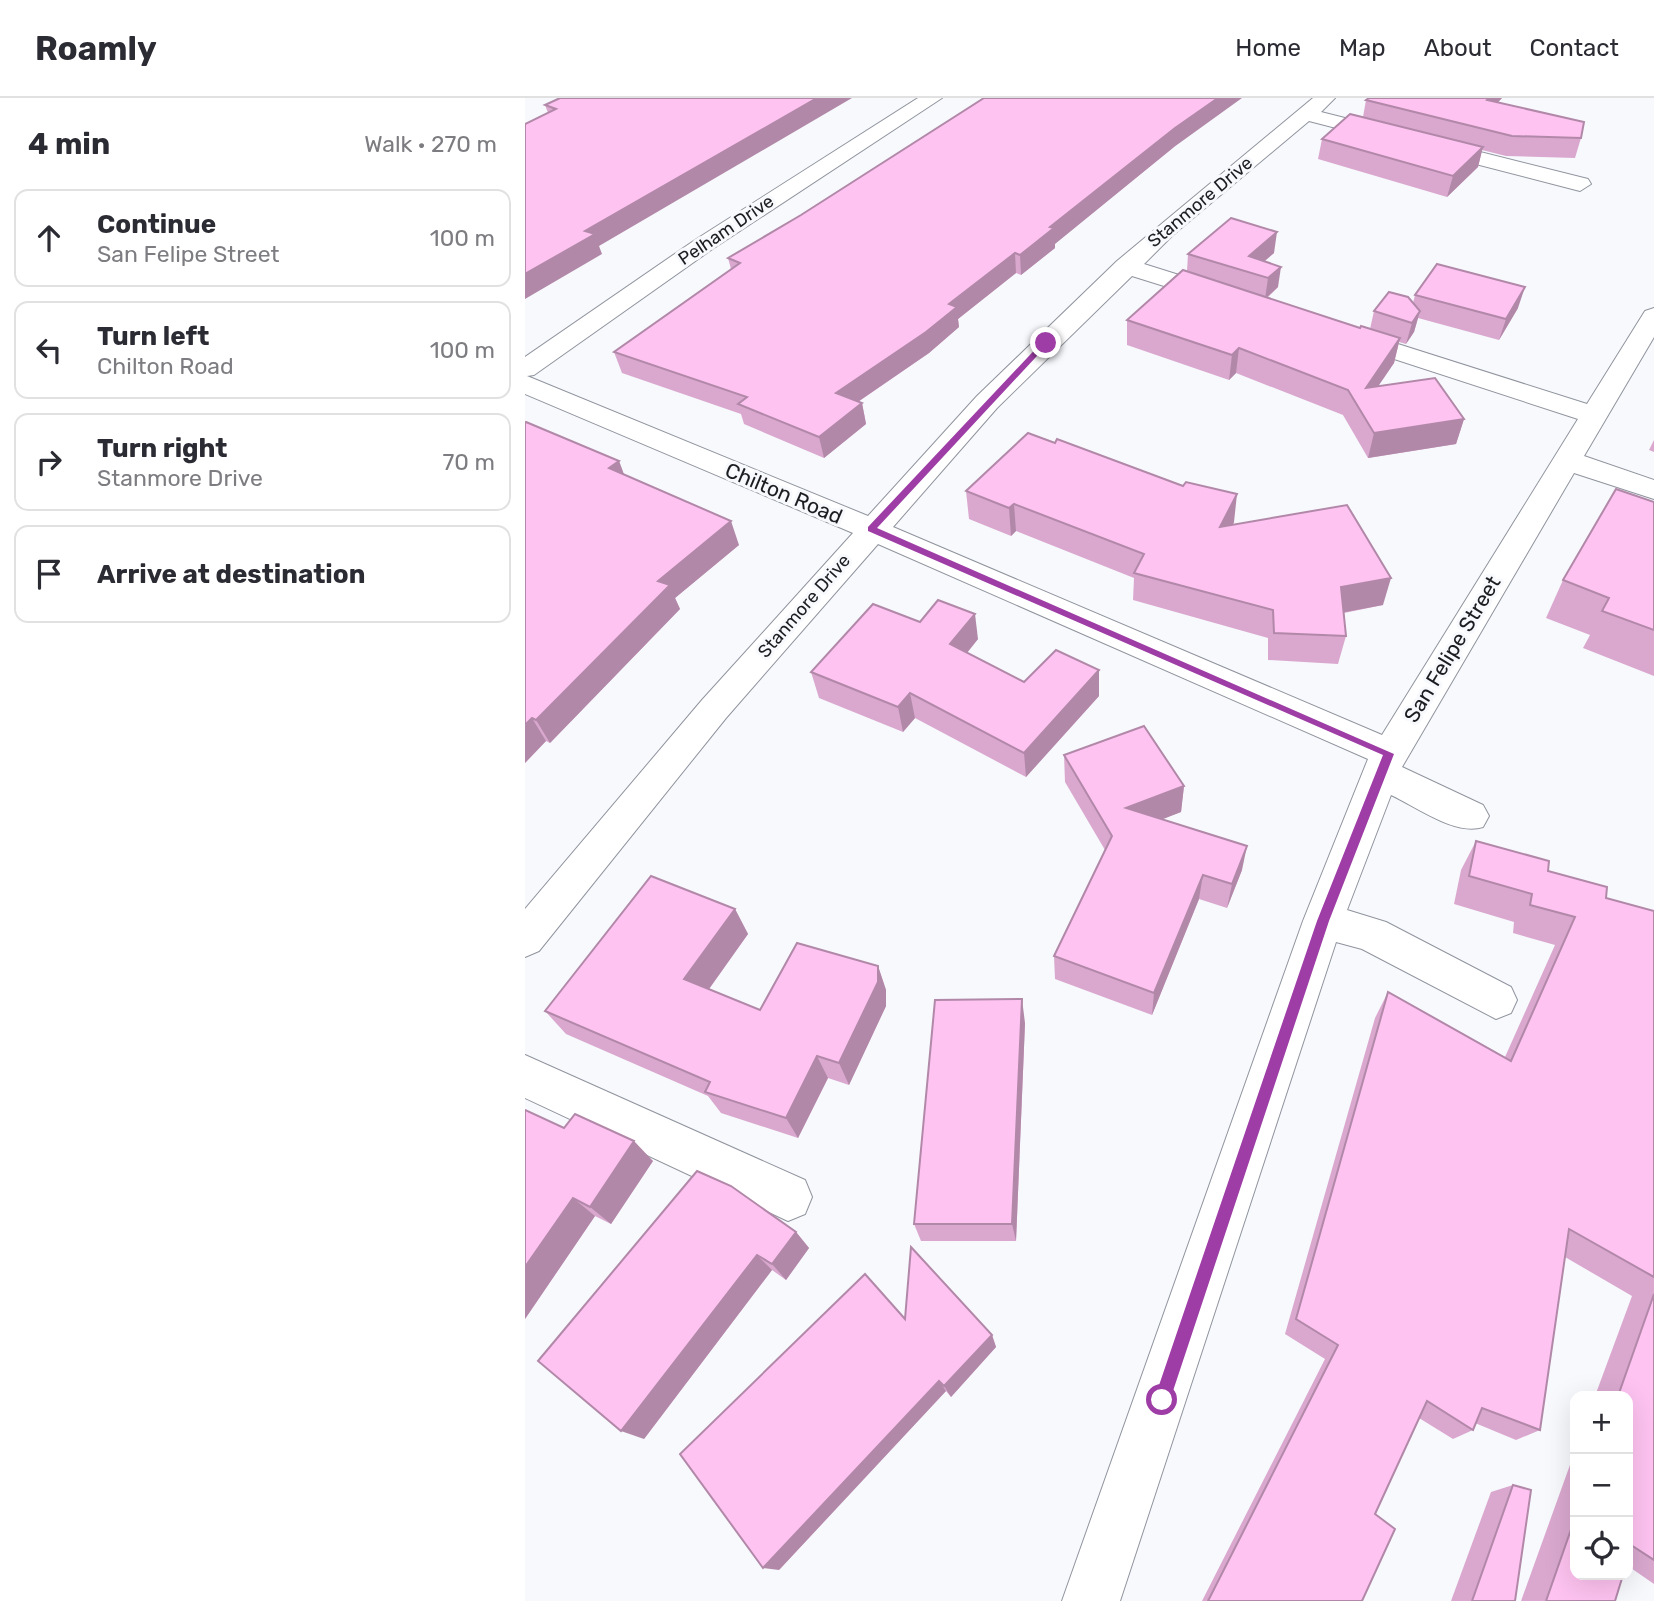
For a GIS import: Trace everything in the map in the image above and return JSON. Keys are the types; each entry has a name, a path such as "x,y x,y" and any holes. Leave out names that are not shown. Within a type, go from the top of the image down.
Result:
{"street":[{"name":"Pelham Drive","path":"525,369 715,237 932,98"},
{"path":"1315,106 1580,184"},
{"name":"Stanmore Drive","path":"525,939 705,720 871,529 987,402 1126,265 1315,106"},
{"path":"1126,265 1243,303"},
{"name":"San Felipe Street","path":"1091,1601 1323,921 1385,763 1654,316"},
{"path":"1321,328 1594,415"},
{"name":"Chilton Road","path":"525,384 871,529 1385,763 1470,816"},
{"path":"1566,460 1654,490"},
{"path":"1323,921 1372,934 1496,1000"},
{"path":"525,1076 788,1196"}],"building":[{"path":"560,98 817,98 585,231 595,234 525,274 525,124 556,109 545,105"},
{"path":"984,98 1218,98 1175,128 1050,227 1054,228 1020,255 1015,253 949,304 957,307 926,332 836,393 862,403 819,437 738,404 747,397 614,352 740,263 728,258 801,215"},
{"path":"1489,98 1487,100 1584,122 1581,138 1512,136 1366,100"},
{"path":"1350,114 1483,147 1453,176 1322,139"},
{"path":"1231,218 1277,232 1249,256 1281,267 1268,278 1188,254"},
{"path":"1437,264 1525,287 1506,319 1415,295"},
{"path":"1183,270 1360,328 1361,326 1400,338 1366,388 1435,378 1464,419 1374,433 1348,390 1239,348 1232,355 1127,320"},
{"path":"1389,292 1408,297 1420,311 1412,323 1374,311"},
{"path":"525,423 619,461 609,468 731,521 658,581 670,585 536,720 532,718 525,725"},
{"path":"1028,433 1055,443 1057,439 1183,486 1186,482 1237,494 1220,527 1347,505 1391,578 1341,587 1346,636 1274,633 1273,610 1134,573 1144,554 1014,504 1009,508 966,491"},
{"path":"1616,489 1654,502 1654,630 1602,611 1609,598 1563,580"},
{"path":"938,600 975,614 950,644 1024,682 1056,650 1099,670 1024,753 910,693 898,707 811,672 873,604 920,622"},
{"path":"1144,726 1184,786 1126,808 1247,846 1232,884 1203,875 1154,993 1054,956 1112,836 1064,755"},
{"path":"1476,841 1549,861 1548,871 1607,887 1606,898 1654,911 1654,1277 1569,1229 1540,1430 1482,1408 1473,1430 1427,1401 1375,1514 1395,1529 1362,1601 1208,1601 1338,1345 1296,1319 1388,992 1511,1061 1575,917 1530,905 1532,894 1469,876"},
{"path":"651,876 735,909 684,979 760,1010 797,943 878,966 878,982 839,1063 817,1056 786,1118 705,1092 710,1082 545,1011"},
{"path":"1022,999 1012,1224 914,1224 935,1000"},
{"path":"525,1110 564,1128 575,1114 634,1141 590,1207 573,1198 525,1267"},
{"path":"697,1171 731,1186 796,1232 772,1264 757,1255 621,1431 538,1361"},
{"path":"911,1247 992,1335 944,1386 939,1381 763,1568 680,1454 865,1274 905,1319"},
{"path":"1654,1294 1654,1560 1633,1546 1633,1391 1620,1391"},
{"path":"1513,1485 1531,1490 1515,1601 1472,1601"},
{"path":"1570,1532 1570,1580 1621,1580 1615,1601 1546,1601"}],"route":[{"path":"1046,343 987,402 871,529 1389,754 1323,921 1162,1400"}]}
